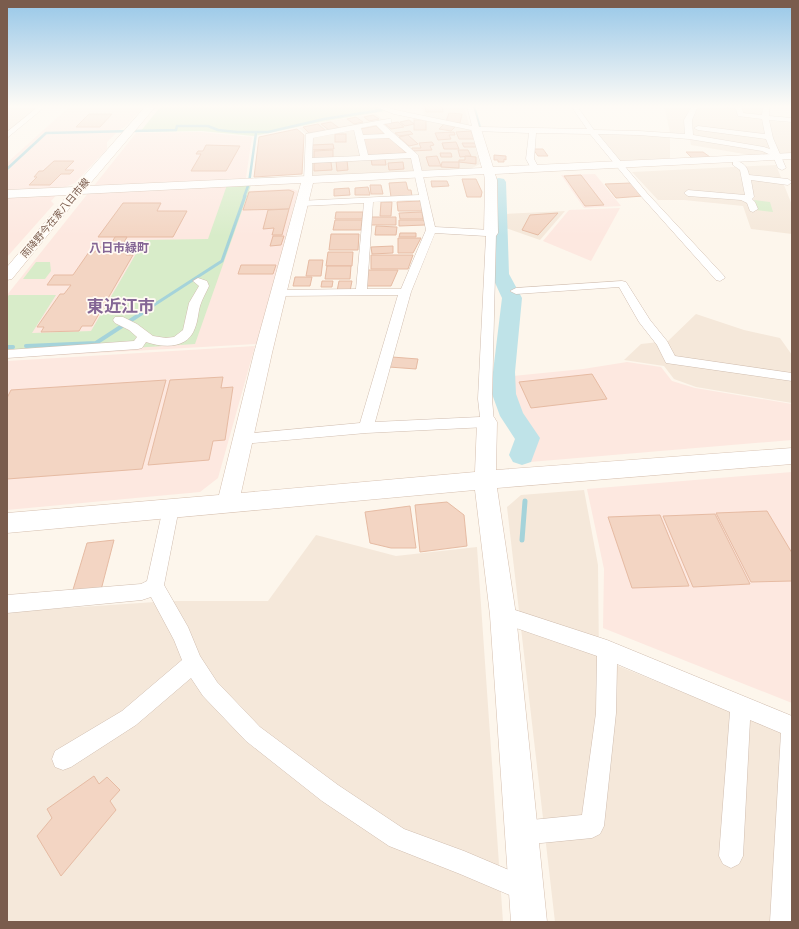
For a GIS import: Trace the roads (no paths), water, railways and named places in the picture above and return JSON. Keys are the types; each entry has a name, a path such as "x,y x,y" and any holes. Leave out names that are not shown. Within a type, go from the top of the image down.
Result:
{"street":[{"name":"雨降野今在家八日市線","path":"7,276 114,149"},
{"path":"228,503 242,439 307,182 308,149"},
{"path":"362,149 364,157"},
{"path":"366,428 405,292 431,230 414,155 407,149"},
{"path":"482,149 489,172 491,233 485,399 487,422 485,480 503,615 529,922"},
{"path":"531,149 530,159 535,168"},
{"path":"606,149 720,278"},
{"path":"764,149 778,160"},
{"path":"773,149 778,160"},
{"path":"308,161 414,155"},
{"path":"7,198 76,193 419,177 535,168 736,163 778,160 792,156"},
{"path":"489,172 792,160"},
{"path":"688,193 743,198 750,197 744,170 736,163"},
{"path":"746,177 788,182"},
{"path":"7,194 76,193"},
{"path":"302,203 423,197"},
{"path":"743,198 751,202 753,209"},
{"path":"361,292 370,200"},
{"path":"431,230 491,233"},
{"path":"119,320 133,327 151,341 163,343 182,338 187,332 194,304 204,286 201,282"},
{"path":"516,292 622,284 645,322 663,344 670,360 792,377"},
{"path":"279,293 405,292"},
{"path":"7,354 138,345 144,337"},
{"path":"242,439 366,428 487,422"},
{"path":"7,523 485,480 792,456"},
{"path":"171,508 155,586 181,634 193,663 210,689 253,734 330,792 397,838 464,863 526,890"},
{"path":"7,604 142,592 155,586"},
{"path":"503,615 606,650 792,727 782,922"},
{"path":"521,833 592,826 606,712 606,650"},
{"path":"63,759 129,718 193,663"},
{"path":"731,856 741,705"}],"waterway":[{"path":"7,169 28,149"},
{"path":"244,197 249,183 254,149"},
{"path":"499,182 500,274 512,298 504,372 504,394 512,416 528,438 522,455"},
{"path":"140,314 222,261 245,196"},
{"path":"26,346 96,343 142,313"},
{"path":"7,347 13,347"},
{"path":"522,540 525,501"}],"district":[{"name":"八日市緑町","path":"119,248"},
{"name":"東近江市","path":"121,306"}]}
